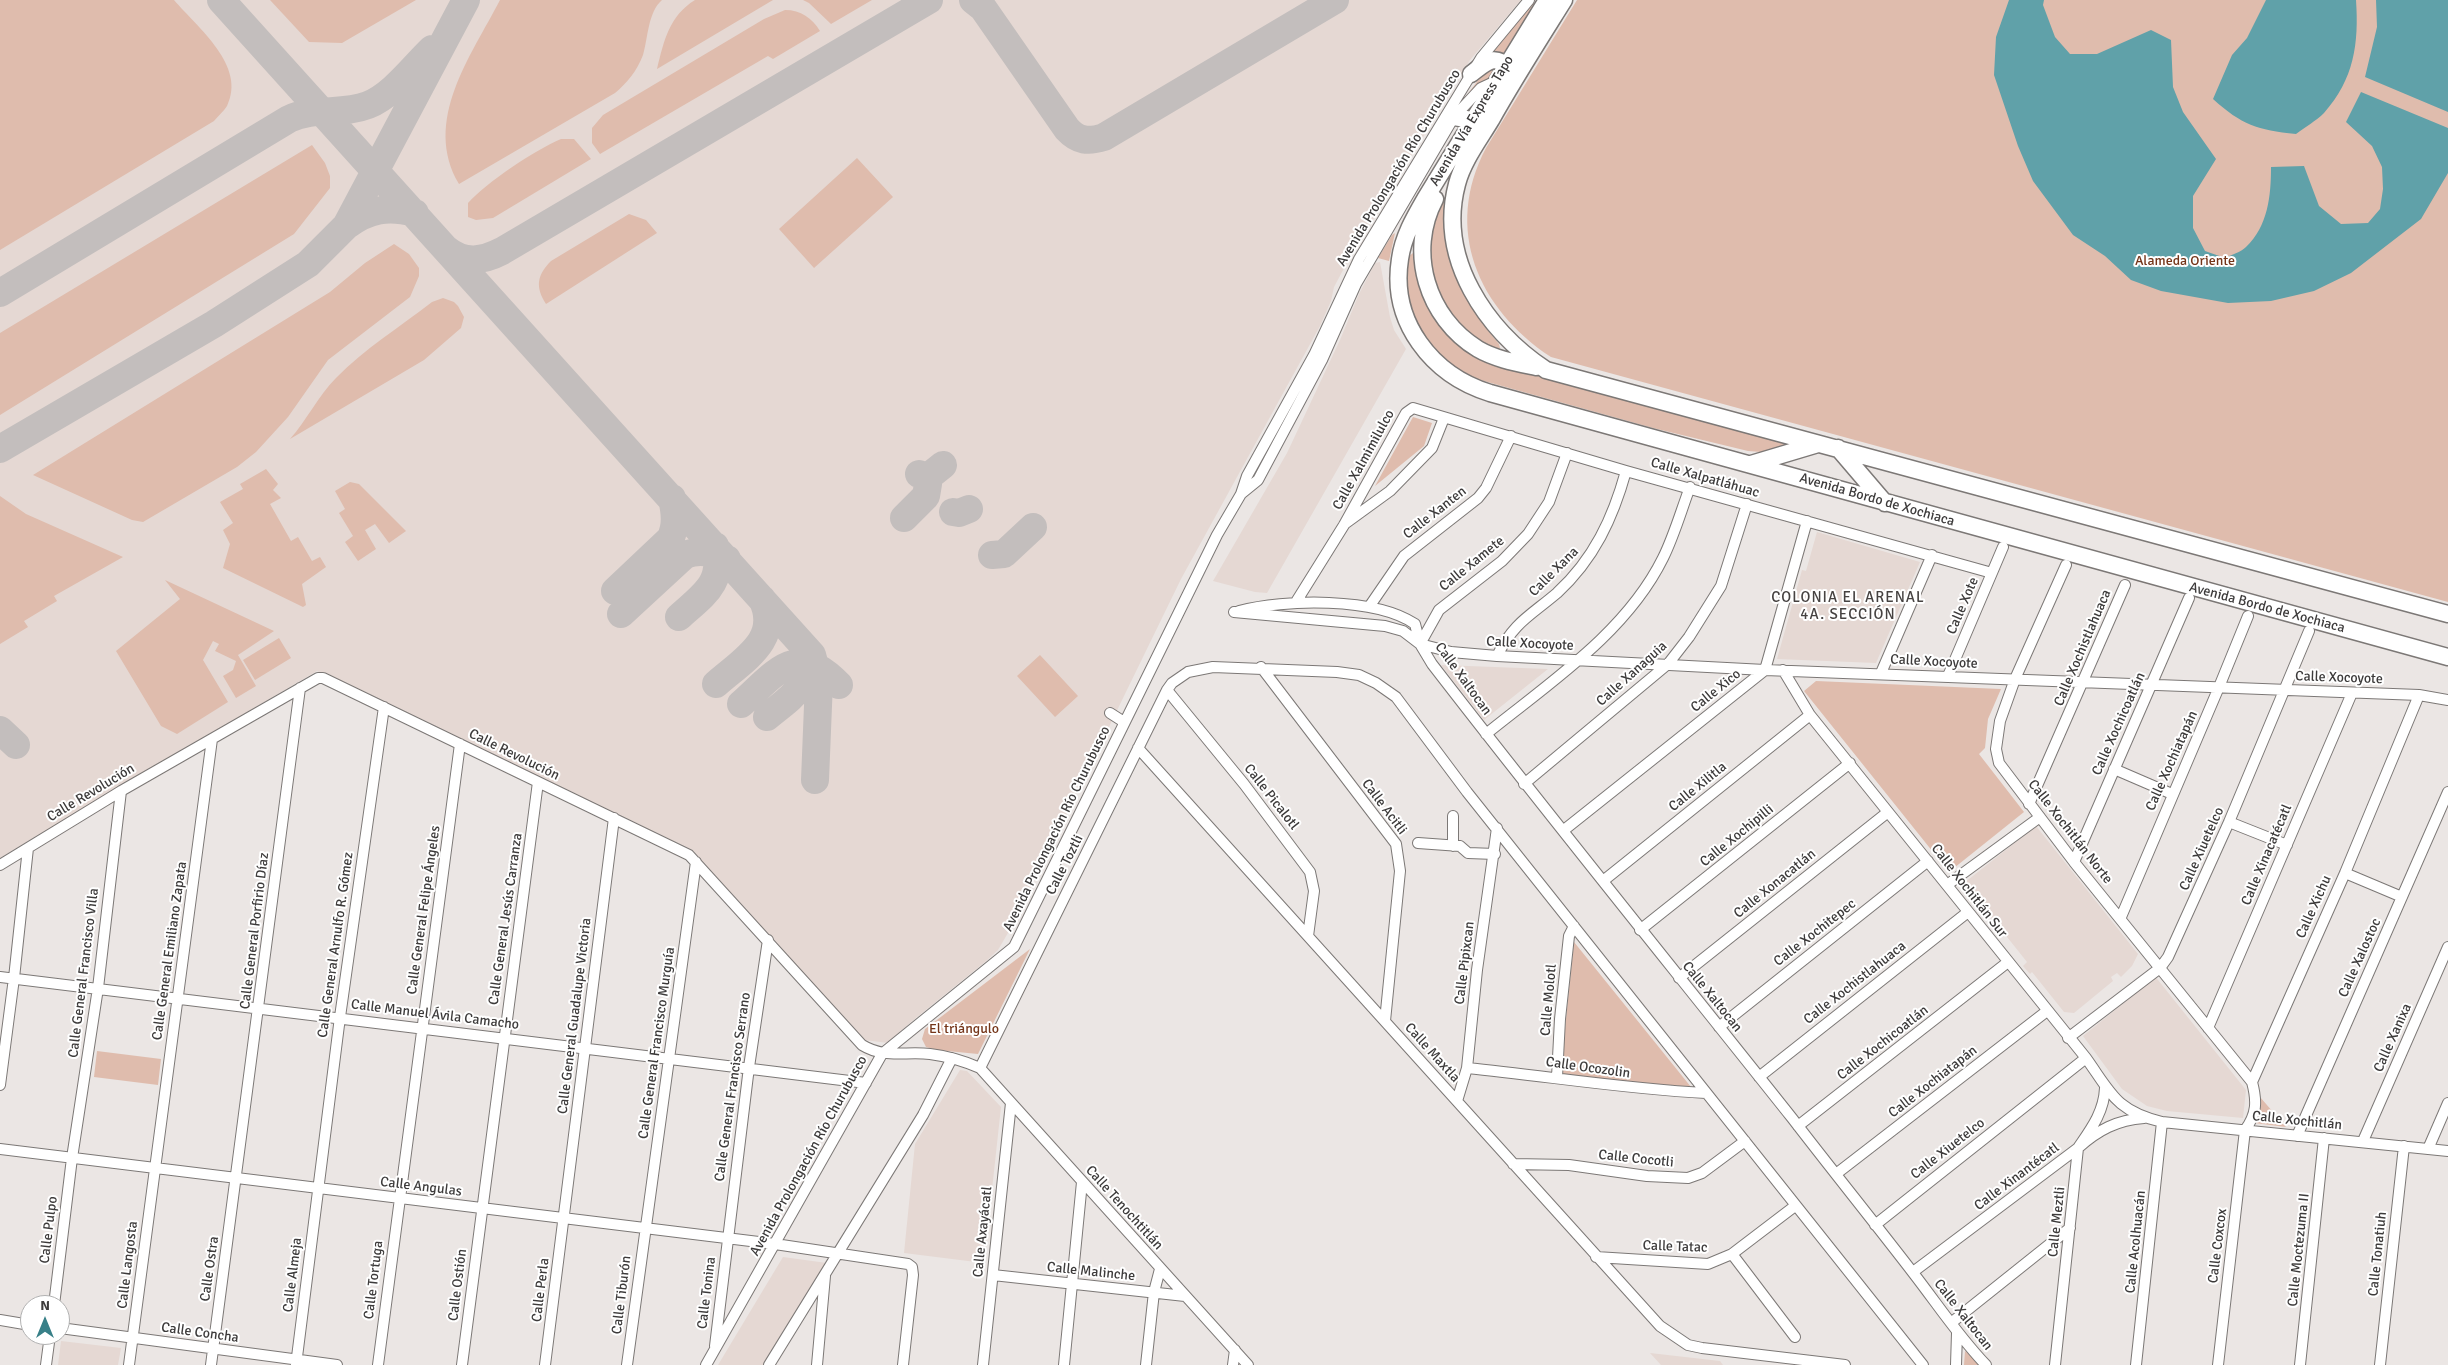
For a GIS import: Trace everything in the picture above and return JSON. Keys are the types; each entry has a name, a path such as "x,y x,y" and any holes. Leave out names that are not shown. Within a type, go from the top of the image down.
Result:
{"main road":[{"name":"Avenida Vía Express Tapo","path":"1464,165 1547,0"},
{"name":"Avenida Vía Express Tapo","path":"1513,68 1564,0"},
{"path":"1471,74 1490,60 1500,60 1513,68"},
{"name":"Avenida Vía Express Tapo","path":"1403,246 1413,220 1469,126 1503,85"},
{"path":"1454,117 1466,119 1469,126"},
{"path":"1464,165 1432,205 1424,229 1422,248 1426,280 1443,316 1461,336 1479,350 1546,370 2448,614"},
{"path":"1464,165 1455,192 1452,218 1455,241 1465,274 1481,306 1496,328 1523,354 1546,370"},
{"path":"1403,246 1422,248"},
{"name":"Avenida Bordo de Xochiaca","path":"1403,246 1398,280 1400,299 1409,325 1427,354 1456,379 1498,396 1752,464 1886,503 2448,657"},
{"path":"1752,464 1818,444"},
{"path":"1838,448 1886,503"}],"street":[{"name":"Avenida Prolongación Río Churubusco","path":"706,1365 882,1054 1014,947 1217,535 1241,494 1247,476 1314,355 1359,259 1481,58 1529,0"},
{"name":"Avenida Prolongación Río Churubusco","path":"1241,494 1258,480 1322,360 1356,284 1454,117 1481,88 1503,85"},
{"name":"Calle Xalpatláhuac","path":"1410,409 1417,409 1626,471 1690,487 1992,573"},
{"name":"Calle Xalmimilulco","path":"1296,602 1344,525 1410,409"},
{"name":"Calle Xalmimilulco","path":"1344,525 1390,490 1432,448 1444,418"},
{"name":"Calle Xanten","path":"1369,607 1404,556 1478,498 1486,488 1511,436"},
{"name":"Calle Xamete","path":"1420,644 1439,610 1502,561 1528,534 1550,502 1567,453"},
{"name":"Calle Xana","path":"1498,656 1507,636 1516,626 1558,592 1583,566 1604,535 1617,503 1626,471"},
{"path":"1486,734 1578,660 1618,622 1653,577 1664,558 1690,487"},
{"name":"Calle Xanaguia","path":"1524,784 1668,664 1689,637 1722,586 1747,504"},
{"path":"1765,670 1807,521"},
{"name":"Calle Xote","path":"1948,676 2004,547"},
{"path":"1881,673 1932,555"},
{"name":"Calle Xochitlán Norte","path":"2066,565 2015,680 2000,721 1996,749 1999,763 2074,862 2121,917 2252,1082"},
{"name":"Calle Xochistlahuaca","path":"2029,804 2085,680 2125,585"},
{"name":"Calle Xochicoatlán","path":"2074,862 2189,598"},
{"name":"Calle Xocoyote","path":"1420,644 1415,624 1391,611 1369,607 1296,602 1264,604 1234,612 1385,626 1403,632 1420,644 1451,652 1498,656 1765,670 1881,673 2015,680 2085,680 2419,695 2448,700"},
{"name":"Calle Xochiatapán","path":"2121,917 2248,616"},
{"name":"Calle Xiuetelco","path":"2068,1038 2160,968 2168,958 2286,690 2309,631"},
{"name":"Calle Xaltocan","path":"1420,644 1432,664 1524,784 1564,830 1640,930 1836,1174 1913,1272 1957,1333 1986,1365"},
{"path":"1261,667 1337,672 1366,678 1396,697 1459,781 1745,1141 1794,1206 1923,1365"},
{"name":"Calle Toztli","path":"980,1068 1167,690 1179,678 1199,668 1261,667"},
{"name":"Calle Acitli","path":"1261,667 1396,844 1399,852 1400,871 1385,1021"},
{"name":"Calle Xico","path":"1564,830 1765,670"},
{"name":"Calle Xochitlán Sur","path":"1783,670 1810,715 2086,1058 2105,1088 2119,1102 2144,1118"},
{"name":"Calle Revolución","path":"0,864 120,791 321,677 682,851 696,862 862,1045 882,1054"},
{"name":"Calle General Porfirio Díaz","path":"236,1177 300,688"},
{"name":"Calle Picalotl","path":"1167,690 1240,779 1310,872 1314,891 1308,936"},
{"name":"Calle Xinacatécatl","path":"2208,1028 2352,693"},
{"name":"Calle Xichu","path":"2252,1082 2344,873 2419,695"},
{"name":"Calle General Arnulfo R. Gómez","path":"318,1188 384,707"},
{"path":"1110,713 1124,722"},
{"name":"Calle Xilitla","path":"1603,881 1810,715"},
{"name":"Calle General Emiliano Zapata","path":"154,1168 179,997 212,739"},
{"name":"Calle General Felipe Ángeles","path":"398,1198 460,744"},
{"name":"Calle Maxtla","path":"1138,748 1596,1257 1671,1335 1688,1345 1845,1365"},
{"name":"Calle Xochipilli","path":"1640,930 1850,763"},
{"path":"2114,769 2172,794"},
{"name":"Calle General Jesús Carranza","path":"481,1208 538,782"},
{"name":"Calle General Francisco Villa","path":"72,1158 98,988 120,791"},
{"name":"Calle Xalostoc","path":"2297,1136 2448,792"},
{"name":"Calle Xonacatlán","path":"1679,978 1888,812"},
{"path":"1453,816 1453,846"},
{"path":"1947,885 2040,817"},
{"name":"Calle General Guadalupe Victoria","path":"564,1218 614,818"},
{"path":"2229,822 2287,845"},
{"name":"Calle Pipixcan","path":"1457,1101 1467,1068 1477,970 1498,828"},
{"path":"1418,843 1460,846 1470,853 1495,854"},
{"path":"0,1085 28,848"},
{"name":"Calle Xochitepec","path":"1719,1027 1928,861"},
{"name":"Calle General Francisco Murguía","path":"644,1228 696,862"},
{"path":"2344,873 2402,897"},
{"name":"Calle Xochistlahuaca","path":"1759,1077 1968,912"},
{"name":"Calle Molotl","path":"1557,1077 1560,1019 1569,936 1574,926"},
{"name":"Calle General Francisco Serrano","path":"727,1238 768,940"},
{"name":"Calle Xanixa","path":"2363,1141 2448,947"},
{"name":"Calle Xochicoatlán","path":"1798,1126 2008,962"},
{"name":"Calle Manuel Ávila Camacho","path":"0,976 866,1083"},
{"name":"Calle Xochiatapán","path":"1836,1174 2047,1011"},
{"path":"882,1054 912,1052 952,1058 980,1068"},
{"path":"769,1365 923,1115 952,1058"},
{"name":"Calle Xiuetelco","path":"1875,1225 2086,1058"},
{"name":"Calle Tenochtitlán","path":"980,1068 1248,1365"},
{"name":"Calle Ocozolin","path":"1467,1068 1557,1077 1631,1088 1706,1093"},
{"path":"2245,1130 2252,1121 2256,1108 2252,1082"},
{"name":"Calle Meztli","path":"2054,1365 2078,1148 2098,1118 2104,1102 2105,1088"},
{"name":"Calle Axayácatl","path":"983,1365 1011,1102"},
{"path":"2428,1149 2448,1103"},
{"name":"Calle Xochitlán","path":"2144,1118 2162,1122 2448,1150"},
{"name":"Calle Xinantécatl","path":"1913,1272 2078,1148 2096,1132 2128,1119 2144,1118"},
{"name":"Calle Acolhuacán","path":"2136,1365 2162,1122"},
{"name":"Calle Coxcox","path":"2218,1365 2245,1130"},
{"name":"Calle Moctezuma II","path":"2300,1365 2324,1138"},
{"name":"Calle Cocotli","path":"1513,1164 1569,1166 1647,1176 1688,1178 1702,1173 1745,1141"},
{"name":"Calle Tonatiuh","path":"2380,1365 2404,1146"},
{"name":"Calle Angulas","path":"0,1149 838,1253"},
{"name":"Calle Pulpo","path":"55,1295 72,1158"},
{"name":"Calle Langosta","path":"130,1365 154,1168"},
{"name":"Calle Ostra","path":"211,1365 236,1177"},
{"path":"1064,1365 1082,1182"},
{"name":"Calle Almeja","path":"296,1362 318,1188"},
{"name":"Calle Tortuga","path":"378,1365 398,1198"},
{"name":"Calle Tatac","path":"1596,1257 1699,1265 1717,1262 1732,1254 1794,1206"},
{"name":"Calle Ostión","path":"462,1365 481,1208"},
{"name":"Calle Perla","path":"545,1365 564,1218"},
{"name":"Calle Tiburón","path":"627,1365 644,1228"},
{"path":"1951,1323 2070,1228"},
{"name":"Calle Tonina","path":"714,1352 727,1238"},
{"path":"838,1253 908,1264 912,1267 913,1275 903,1365"},
{"path":"1732,1254 1794,1337"},
{"path":"1146,1365 1154,1292 1160,1269"},
{"path":"817,1365 825,1272"},
{"name":"Calle Malinche","path":"993,1275 1186,1296"},
{"path":"0,1320 20,1323"},
{"name":"Calle Concha","path":"70,1329 296,1362 337,1365"},
{"path":"1956,1365 1957,1333"},
{"path":"46,1365 49,1345"},
{"path":"1233,1365 1235,1350"}],"shaded area":[{"path":"0,0 1521,0 1470,60 1350,257 1334,287 1331,301 1320,326 1181,579 1012,926 998,950 888,1043 864,1040 692,850 317,671 0,858"},
{"path":"1380,262 1390,317 1394,330 1406,349 1267,593 1255,592 1213,581 1287,453 1340,340 1359,294 1375,263"},
{"path":"1817,532 1920,562 1876,663 1777,659 1802,570 1806,571"},
{"path":"1441,665 1548,669 1484,720"},
{"path":"2036,826 2138,954 2132,966 2121,977 2117,973 2111,977 2113,981 2074,1013 2064,1012 2032,972 2030,974 2023,966 2027,962 1964,883"},
{"path":"2154,975 2246,1090 2243,1118 2167,1111 2147,1106 2122,1089 2083,1036 2131,997 2129,994"},
{"path":"960,1070 967,1071 1001,1107 984,1263 904,1253 915,1144"},
{"path":"783,1257 827,1263 766,1365 718,1365"},
{"path":"70,1342 121,1348 118,1365 58,1365 60,1345 70,1345"},
{"path":"1650,1353 1720,1361 1723,1365 1661,1365"}],"green space":[{"path":"0,0 174,0 207,35 225,62 231,76 231,91 227,106 214,121 0,250"},
{"path":"270,0 416,0 342,43 309,42"},
{"path":"500,0 662,0 657,5 651,18 641,61 631,76 615,93 459,184 449,160 446,137 448,113 455,89 465,66"},
{"path":"695,0 773,0 657,69 665,39 673,21 686,6"},
{"path":"803,0 872,0 831,24 809,3"},
{"name":"Alameda Oriente","path":"1577,0 2448,0 2448,602 1551,357 1525,338 1504,315 1487,291 1475,265 1468,237 1468,208 1473,178 1486,148"},
{"path":"1537,2 1508,56 1491,54 1533,3"},
{"path":"785,10 796,11 806,16 820,31 773,59 768,56 600,154 592,143 592,128 603,115 764,19"},
{"path":"1498,66 1495,75 1464,99 1485,71"},
{"path":"561,139 574,139 591,159 493,218 476,220 468,217 468,203 476,195 499,176"},
{"path":"312,145 325,163 330,176 330,188 294,234 0,415 0,333"},
{"path":"857,158 893,197 814,268 779,229"},
{"path":"1443,198 1445,200 1449,243 1458,278 1473,309 1499,344 1500,348 1498,349 1471,334 1460,324 1442,300 1436,286 1427,239 1428,232"},
{"path":"629,214 646,220 657,233 546,304 540,292 539,281 546,266 551,261"},
{"path":"1395,233 1389,261 1378,258 1392,235"},
{"path":"394,244 409,254 419,268 419,276 410,297 328,360 288,417 256,452 237,467 143,522 132,520 33,475 330,292 365,263"},
{"path":"1413,253 1416,254 1455,339 1789,445 1761,452 1748,451 1653,428 1466,376 1444,360 1434,349 1426,338 1413,312 1409,298 1407,270 1408,257"},
{"path":"443,298 454,302 458,306 464,317 461,328 424,360 290,439 324,392 347,367 432,302"},
{"path":"1413,417 1432,423 1424,446 1375,486"},
{"path":"266,469 278,484 273,490 281,498 270,504 291,541 298,537 312,561 320,557 326,567 302,584 306,605 303,607 223,568 230,544 223,530 233,523 220,502 243,489 240,484"},
{"path":"350,482 359,484 406,531 389,543 375,524 365,530 376,549 358,561 345,542 353,536 339,513 345,509 335,491"},
{"path":"0,496 26,514 123,557 54,596 57,601 24,621 28,627 0,644"},
{"path":"165,580 274,631 238,655 256,686 236,698 223,676 233,670 236,661 215,651 219,644 213,641 203,660 228,702 177,734 161,726 116,651 180,599"},
{"path":"279,638 291,658 255,680 243,660"},
{"path":"1040,655 1078,696 1055,717 1017,676"},
{"path":"1816,681 2001,689 1988,719 1985,748 1979,754 2024,812 1949,872 1804,691"},
{"path":"1574,942 1691,1087 1560,1076"},
{"name":"El triángulo","path":"1030,949 978,1054 937,1050 926,1047 922,1039 925,1029"},
{"path":"97,1051 161,1059 158,1085 94,1077"},
{"path":"2260,1097 2286,1127 2254,1123"},
{"path":"1965,1351 1983,1365 1964,1365"}],"water":[{"path":"2009,0 2044,0 2043,5 2055,37 2070,54 2097,54 2151,30 2171,40 2173,87 2183,112 2216,159 2193,196 2193,228 2205,251 2225,258 2244,249 2253,239 2264,220 2267,210 2271,167 2304,166 2319,206 2341,224 2368,223 2380,209 2383,189 2382,167 2372,146 2346,122 2361,92 2448,128 2448,173 2421,219 2351,273 2314,291 2271,301 2228,303 2161,291 2131,280 2105,256 2073,235 2033,181 2018,146 1994,75 1996,37"},
{"path":"2266,0 2356,0 2355,46 2348,74 2334,100 2324,113 2296,134 2251,125 2233,115 2213,99 2232,55 2247,38"},
{"path":"2376,0 2448,0 2448,112 2365,77 2377,27"}],"taxiway":[{"path":"221,0 812,655 819,681 815,780"},
{"path":"0,449 214,324 308,264 346,226 466,0"},
{"path":"446,249 453,254 467,259 481,259 502,251 929,0"},
{"path":"973,0 983,8 1067,129 1075,136 1088,140 1104,137 1335,0"},
{"path":"0,293 289,119 308,113 358,108 386,95 432,49"},
{"path":"346,226 354,220 379,210 415,213"},
{"path":"919,474 928,477 943,465"},
{"path":"904,518 926,496 928,484"},
{"path":"615,591 670,539 675,514 672,498"},
{"path":"953,512 959,513 969,509"},
{"path":"992,555 1004,554 1033,527"},
{"path":"679,617 704,595 710,587 717,570 715,546"},
{"path":"621,614 685,555 706,552 727,559"},
{"path":"716,684 748,657 757,648 763,637 767,626 767,613 762,599"},
{"path":"767,717 791,697 802,684 807,666 807,654"},
{"path":"741,704 776,672 798,663 810,665 824,672 839,685"},
{"path":"0,730 16,745"}],"district":[{"name":"COLONIA EL ARENAL 4A. SECCIÓN","path":"1848,606"}]}
